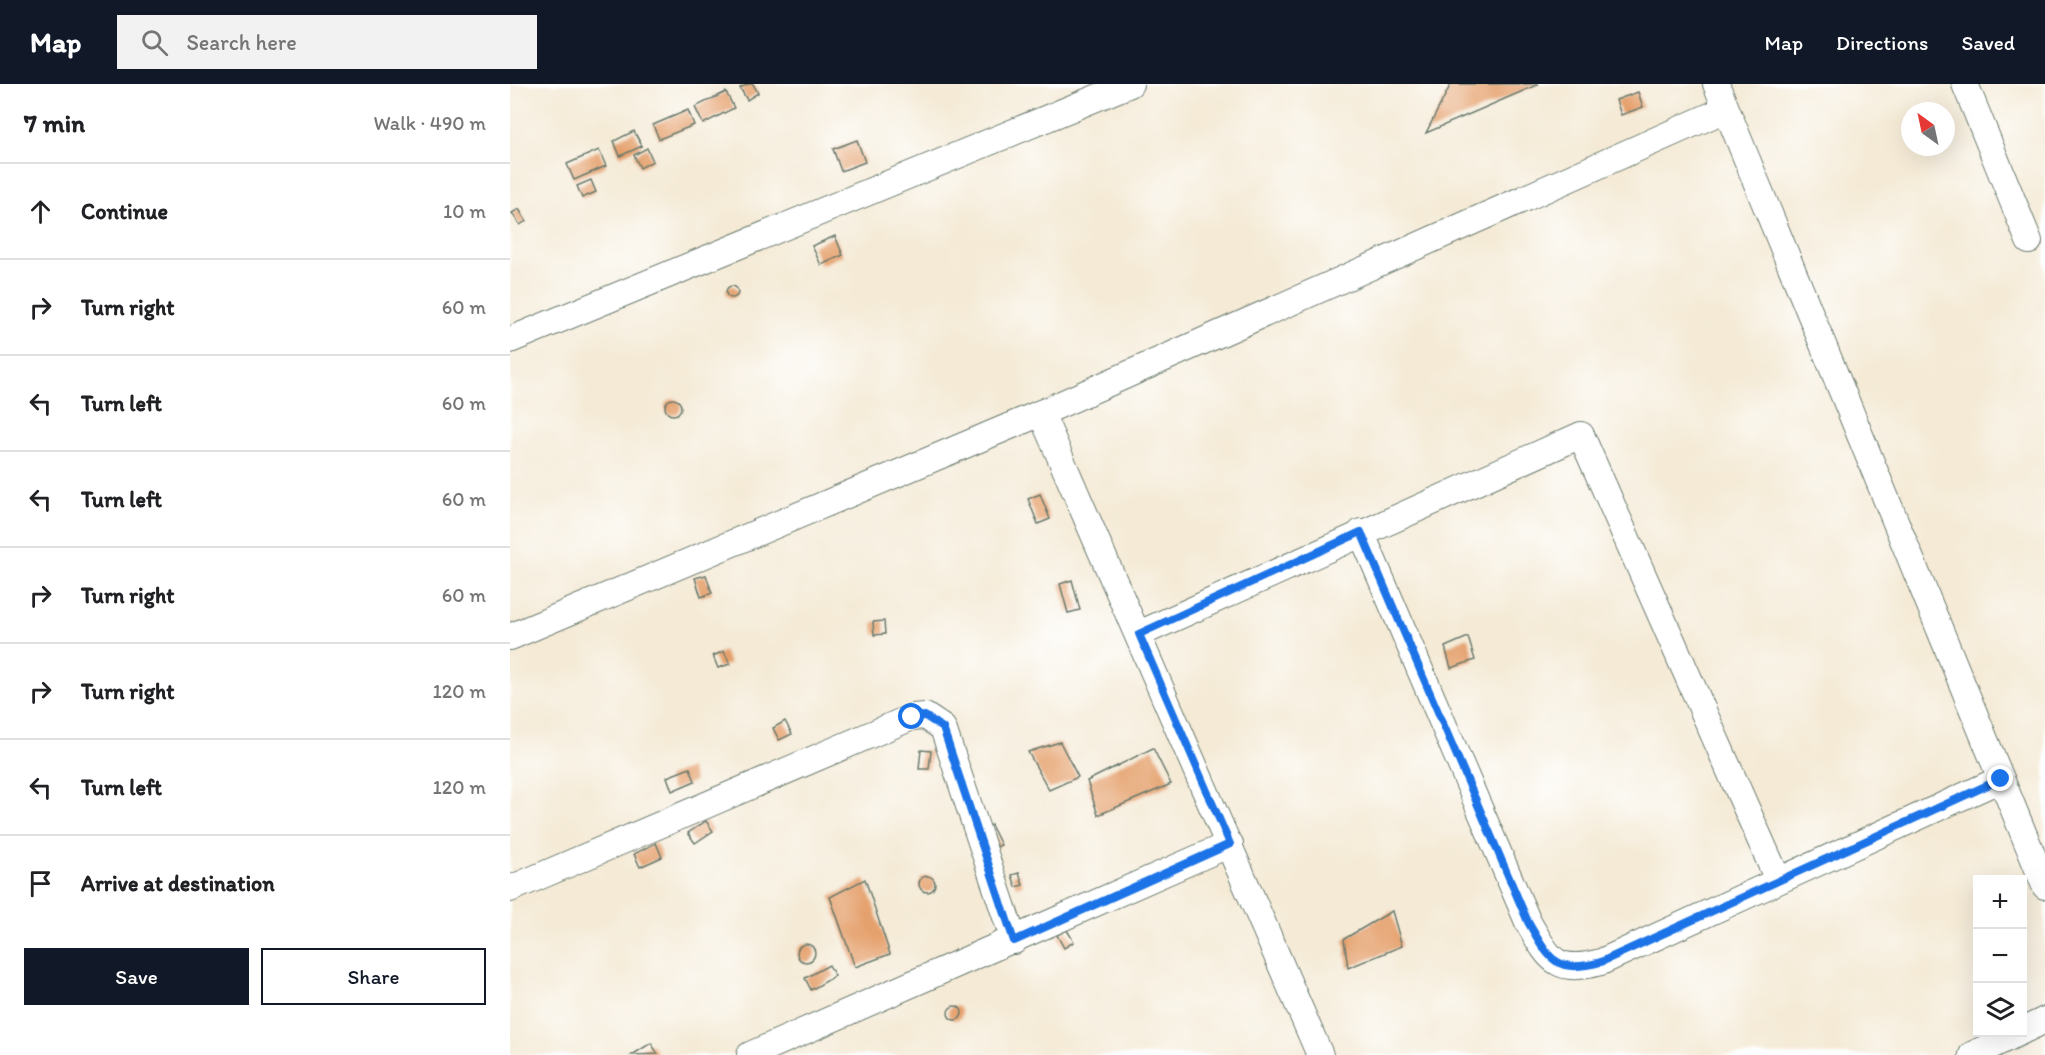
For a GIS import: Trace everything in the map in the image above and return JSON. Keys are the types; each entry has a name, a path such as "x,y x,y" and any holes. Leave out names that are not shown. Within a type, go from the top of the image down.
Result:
{"street":[{"path":"510,340 1130,84"},
{"path":"1716,84 2045,886"},
{"path":"1965,84 2029,241"},
{"path":"510,637 1041,413 1726,109"},
{"path":"1041,413 1320,1055"},
{"path":"1139,634 1361,532 1581,435 1778,880"},
{"path":"1361,532 1528,922 1544,950 1561,965 1577,968 1601,962 2001,779"},
{"path":"510,889 912,717 925,716 943,728 1014,941"},
{"path":"750,1055 1014,941 1230,844"},
{"path":"2027,1029 2045,1020"},
{"path":"1972,1055 2010,1037"}],"building":[{"path":"753,84 758,93 747,100 740,88"},
{"path":"1451,84 1539,84 1426,133"},
{"path":"726,92 734,108 703,124 695,107"},
{"path":"1638,92 1643,107 1621,115 1616,100"},
{"path":"688,110 694,125 659,139 653,125"},
{"path":"634,131 642,146 620,156 614,141"},
{"path":"857,140 865,162 841,171 833,149"},
{"path":"647,148 653,161 640,168 634,155"},
{"path":"599,150 606,166 574,180 567,164"},
{"path":"591,180 596,192 582,198 577,186"},
{"path":"519,209 526,221 520,225 512,213"},
{"path":"835,236 843,255 821,265 812,246"},
{"path":"734,286 738,292 734,298 730,298 726,290"},
{"path":"673,399 681,407 673,415 665,407"},
{"path":"1040,494 1050,519 1038,524 1028,499"},
{"path":"706,575 712,593 701,597 695,578"},
{"path":"1072,580 1080,610 1068,613 1060,584"},
{"path":"884,621 885,634 874,635 873,622"},
{"path":"1468,637 1475,660 1451,668 1445,647"},
{"path":"724,651 730,664 718,668 713,656"},
{"path":"785,721 792,734 779,740 773,728"},
{"path":"1060,742 1078,777 1049,790 1028,752"},
{"path":"1153,748 1171,784 1098,815 1087,781"},
{"path":"921,750 931,751 929,769 919,769"},
{"path":"690,768 695,781 672,791 667,777"},
{"path":"706,821 713,831 695,843 688,833"},
{"path":"991,825 1001,845 989,851 979,831"},
{"path":"656,843 662,857 640,867 634,854"},
{"path":"1019,873 1023,885 1016,887 1012,875"},
{"path":"927,876 933,878 935,884 933,890 927,892 921,890 919,884 921,878"},
{"path":"865,879 890,954 855,967 830,897"},
{"path":"1392,911 1402,946 1348,968 1344,939"},
{"path":"1067,930 1074,942 1064,948 1057,935"},
{"path":"806,944 812,947 815,953 812,959 806,962 800,959 797,953 800,947"},
{"path":"829,965 835,976 811,990 805,978"},
{"path":"952,1006 958,1006 962,1013 958,1020 952,1020 948,1016 948,1010"},
{"path":"651,1043 658,1054 632,1055"}],"route":[{"path":"912,717 925,716 943,728 1014,941 1230,844 1139,634 1361,532 1528,922 1544,950 1561,965 1577,968 1601,962 2001,779"}]}
